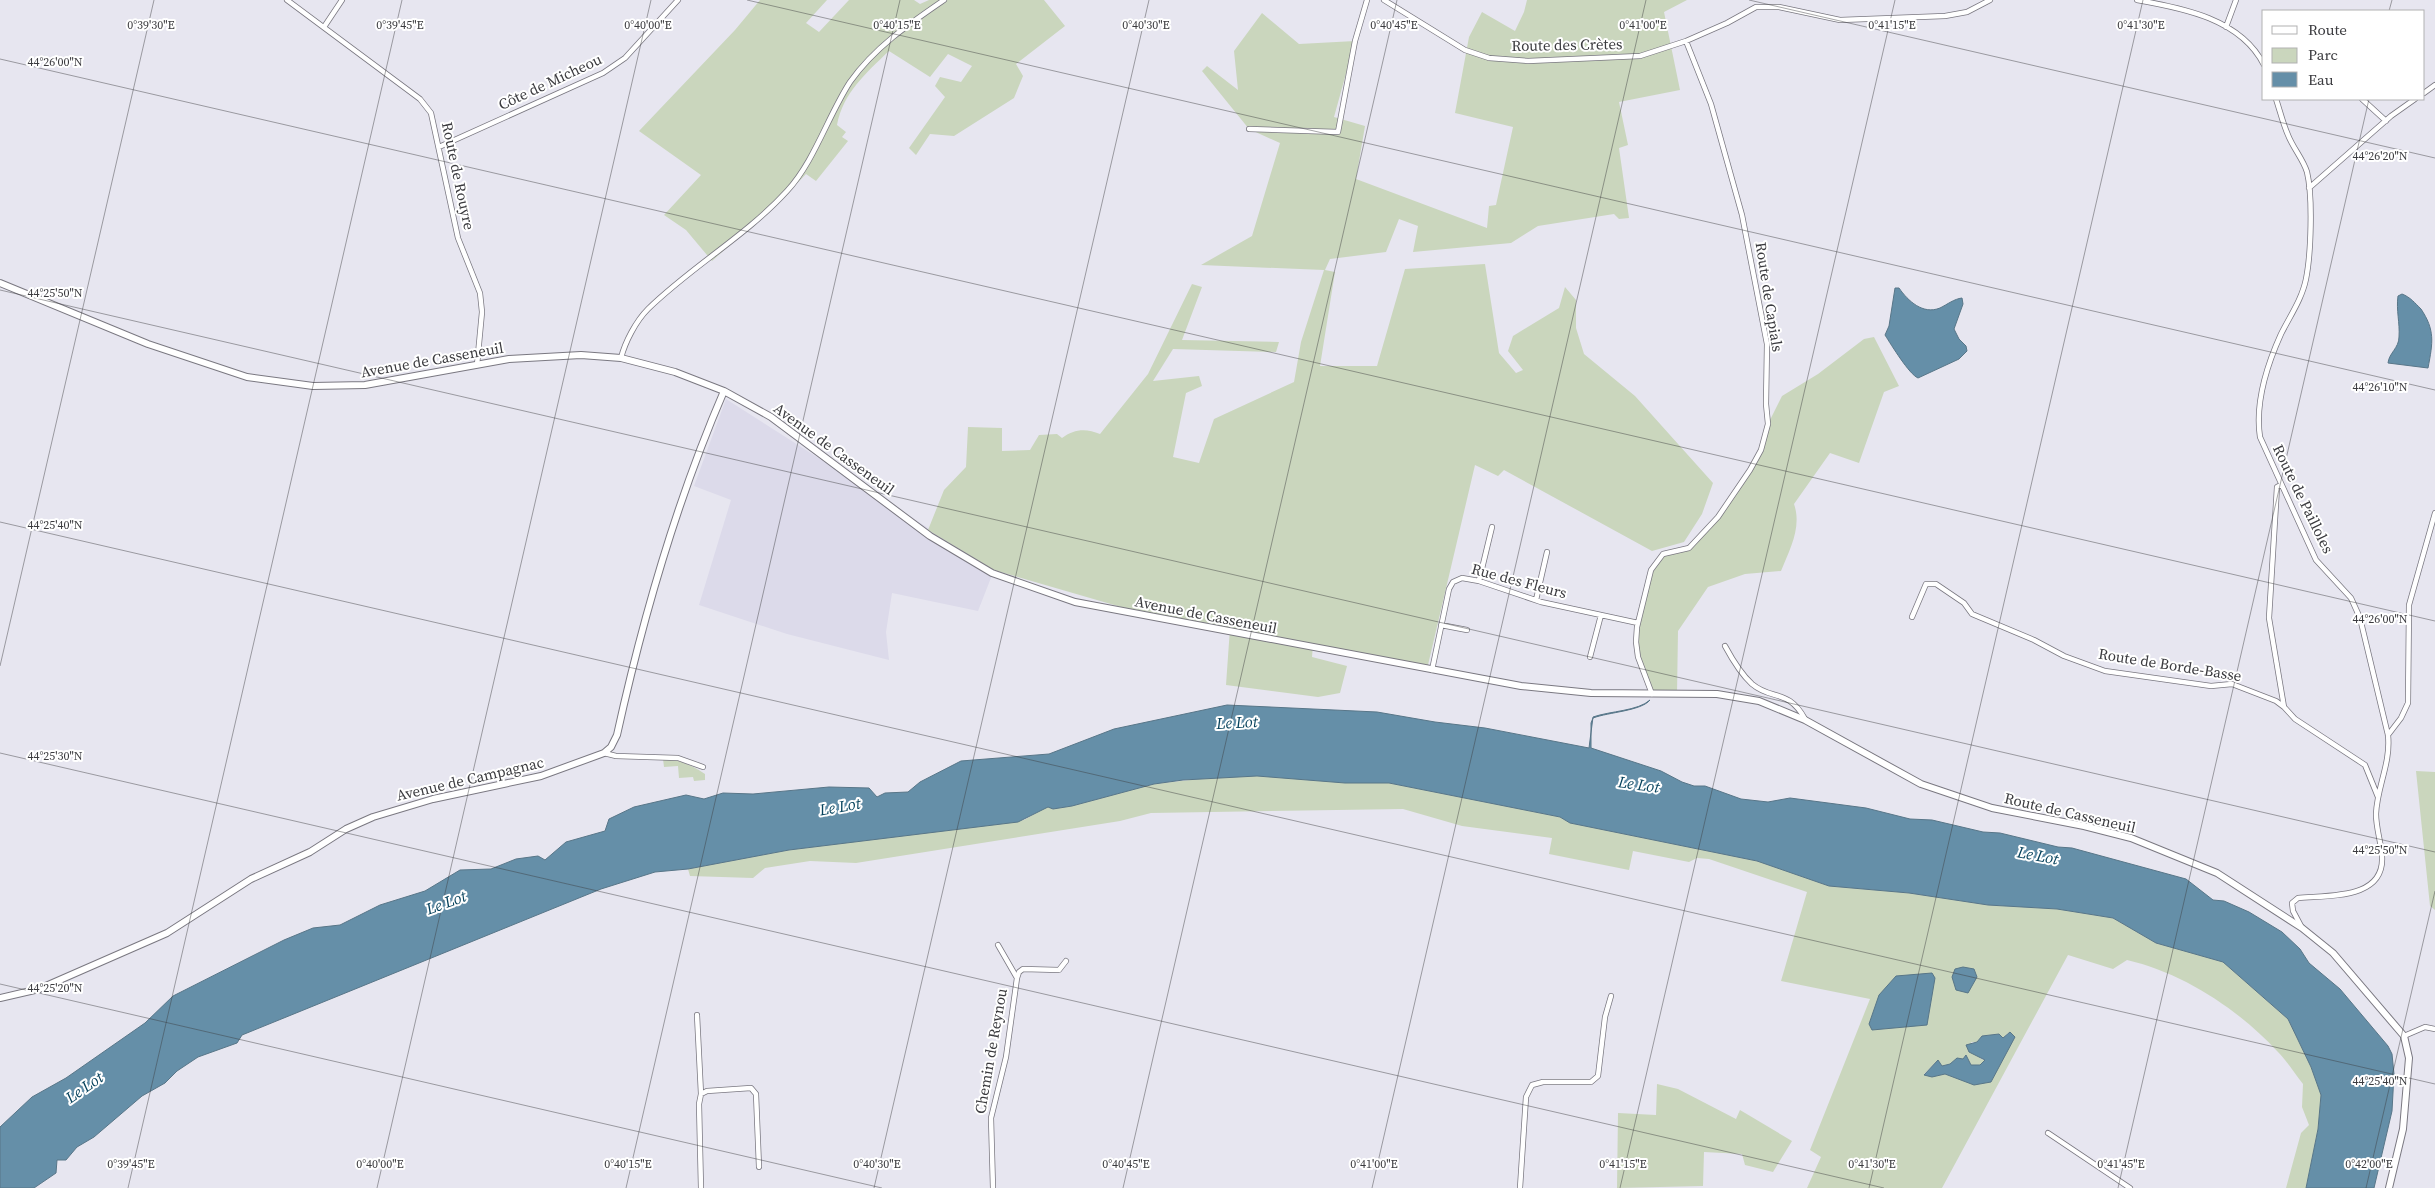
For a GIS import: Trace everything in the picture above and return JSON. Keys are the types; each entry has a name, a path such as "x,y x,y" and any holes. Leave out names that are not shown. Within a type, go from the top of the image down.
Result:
{"main road":[{"name":"Avenue de Casseneuil","path":"0,283 148,344 247,377 313,386 365,385 510,359 582,355 621,358 675,372 724,391 771,417 930,536 992,573 1075,602 1523,686 1591,693 1652,694"},
{"path":"604,753 611,747 617,735 643,621 674,519 724,391"},
{"name":"Route de Casseneuil","path":"1652,694 1717,694 1758,702 1806,720 1921,784 1992,808 2084,826 2131,838 2208,869 2302,928 2333,953 2404,1036 2409,1058 2403,1129 2389,1188"},
{"name":"Avenue de Campagnac","path":"0,998 39,989 166,933 251,879 310,852 346,829 372,817 433,799 541,776 604,753"}],"street":[{"name":"Route de Rouyre","path":"287,0 420,98 431,113 458,238 480,293 482,312 477,365"},
{"path":"324,27 342,0"},
{"name":"Côte de Micheou","path":"439,147 604,73 625,58 678,0"},
{"path":"621,358 624,347 647,310 744,231 788,190 805,165 850,83 872,54 900,30 944,0"},
{"path":"1249,129 1338,132 1354,41 1367,0"},
{"name":"Route des Crètes","path":"1384,0 1465,50 1489,58 1528,61 1640,56 1686,41 1727,23 1756,7 1779,7 1840,20 1880,19 1945,16 1967,12 1990,0"},
{"path":"2137,0 2183,8 2203,15 2226,28 2251,48 2262,62"},
{"path":"2226,28 2236,0"},
{"name":"Route de Capials","path":"1652,694 1638,657 1636,642 1638,623 1651,570 1663,554 1689,548 1718,518 1761,450 1768,424 1766,404 1767,344 1742,215 1711,104 1686,41"},
{"name":"Route de Pailloles","path":"2276,100 2288,135 2307,172 2309,188 2306,279 2302,293 2274,354 2258,413 2260,438 2316,560 2351,598 2360,618 2388,736 2390,752 2378,799 2376,816 2382,858 2379,873 2374,884 2358,892 2298,898 2292,903 2293,911 2302,928"},
{"path":"2363,100 2386,121"},
{"path":"2309,188 2386,121 2414,100"},
{"path":"2281,485 2277,488 2269,618 2284,707 2295,719 2365,765 2378,799"},
{"path":"2388,736 2401,718 2408,703 2409,605 2435,513"},
{"path":"1479,581 1492,527"},
{"path":"1536,600 1547,552"},
{"name":"Rue des Fleurs","path":"1432,670 1449,589 1453,582 1462,578 1479,581 1536,600 1638,623"},
{"name":"Route de Borde-Basse","path":"1912,617 1926,584 1936,584 1964,603 1972,614 2034,640 2064,656 2105,671 2212,686 2232,684 2276,701 2284,707"},
{"path":"1590,657 1600,615"},
{"path":"1442,625 1467,630"},
{"path":"1725,646 1734,662 1753,684 1784,697 1798,706 1806,720"},
{"path":"604,753 616,756 678,758 703,768"},
{"path":"998,944 1017,978"},
{"name":"Chemin de Reynou","path":"993,1188 991,1118 1006,1057 1017,978 1019,972 1024,969 1059,970 1066,961"},
{"path":"1520,1188 1526,1098 1532,1085 1543,1082 1591,1082 1598,1076 1605,1017 1612,996"},
{"path":"697,1015 702,1094 699,1104 701,1188"},
{"path":"2404,1036 2425,1027 2435,1029"},
{"path":"702,1094 707,1091 750,1088 756,1094 759,1167"},
{"path":"2048,1133 2130,1188"}],"shaded area":[{"path":"726,399 994,570 978,611 892,593 886,632 889,660 787,634 699,605 731,500 694,486"}],"green space":[{"path":"760,0 827,0 806,23 819,32 849,0 914,0 920,4 929,0 1044,0 1065,26 1016,64 1023,76 1014,98 954,136 930,134 916,155 909,148 945,97 935,86 940,77 961,82 972,66 948,54 930,77 889,51 857,84 844,103 837,125 846,132 842,137 848,141 816,181 806,174 787,194 712,261 686,230 664,215 701,175 639,131 735,30"},
{"path":"1527,0 1687,0 1664,12 1680,90 1619,102 1628,145 1619,148 1629,218 1619,219 1614,214 1538,226 1511,243 1413,252 1418,226 1399,219 1386,252 1330,259 1325,270 1335,272 1320,366 1377,366 1405,269 1485,264 1499,353 1516,373 1523,370 1508,351 1513,336 1559,308 1565,287 1576,300 1576,328 1584,354 1635,396 1713,483 1702,514 1684,542 1652,551 1504,470 1498,476 1475,465 1428,665 1313,645 1312,657 1347,666 1340,693 1318,697 1226,685 1230,628 1121,607 994,570 928,530 944,490 966,467 968,427 1002,428 1002,451 1030,450 1039,435 1057,434 1062,438 1076,431 1085,430 1100,434 1148,374 1192,284 1202,287 1182,340 1279,342 1276,352 1173,349 1153,381 1199,376 1202,386 1186,393 1173,457 1199,463 1214,419 1294,382 1301,342 1324,270 1201,265 1252,236 1280,143 1249,129 1202,71 1207,66 1238,90 1234,51 1262,13 1299,44 1355,41 1334,117 1365,126 1356,179 1487,228 1489,206 1496,205 1513,127 1455,113 1469,37 1482,12 1515,31 1524,12"},
{"path":"1874,337 1899,386 1884,392 1859,463 1830,453 1794,504 1797,521 1796,530 1781,571 1745,574 1708,587 1678,631 1677,694 1652,694 1638,657 1636,642 1651,570 1663,554 1689,548 1718,517 1761,450 1768,424 1782,396 1818,374 1864,339"},
{"path":"663,759 675,760 691,766 705,774 705,780 694,781 693,777 679,778 678,766 664,767"},
{"path":"2416,771 2435,772 2435,910 2430,906"},
{"path":"1226,776 1389,783 1560,817 1570,823 1757,861 1829,886 1909,893 1988,905 2057,909 2113,918 2156,943 2223,962 2288,1019 2311,1067 2321,1095 2318,1129 2306,1188 2286,1188 2301,1133 2309,1125 2302,1107 2303,1084 2281,1055 2262,1036 2227,1007 2189,983 2169,974 2127,960 2113,969 2068,955 1942,1188 1807,1188 1821,1157 1810,1150 1870,999 1781,981 1807,892 1709,859 1697,858 1689,862 1633,851 1629,870 1549,854 1552,838 1462,826 1403,809 1151,813 1120,821 856,863 810,861 765,868 753,878 690,876 688,869 789,850 1024,820 1048,806 1053,809 1072,806 1154,784","holes":["2008,1033 2014,1037 1991,1082 1961,1079 1945,1074 1935,1076 1924,1074 1938,1060 1942,1066 1950,1064 1956,1059 1963,1059 1966,1055 1971,1065 1980,1065 1985,1060 1981,1059 1971,1042 1977,1042 1982,1036 1999,1034 2003,1038"]},
{"path":"1657,1084 1678,1089 1736,1119 1740,1110 1792,1141 1773,1172 1745,1165 1742,1154 1704,1152 1703,1186 1617,1188 1618,1113 1656,1115"}],"water":[{"path":"1895,288 1899,288 1917,306 1928,310 1940,308 1962,298 1963,304 1954,329 1959,339 1966,346 1967,351 1959,359 1918,378 1914,375 1885,335 1889,326"},
{"path":"2402,294 2410,298 2421,309 2429,323 2432,343 2428,368 2388,363 2399,341 2398,296"},
{"path":"1650,700 1646,704 1640,707 1593,718 1645,704"},
{"name":"Le Lot","path":"1227,705 1377,712 1485,728 1589,748 1591,733 1591,748 1661,771 1682,782 1694,786 1705,786 1741,799 1768,802 1790,798 1866,808 1910,819 1932,820 1983,832 2000,833 2058,847 2072,848 2186,879 2213,900 2224,901 2249,912 2282,932 2300,949 2309,963 2340,989 2388,1046 2392,1054 2394,1074 2392,1111 2374,1188 2306,1188 2318,1129 2321,1095 2311,1067 2288,1019 2223,962 2156,943 2113,918 2057,909 1988,905 1909,893 1829,886 1757,861 1570,823 1560,817 1389,783 1345,783 1257,776 1183,780 1154,784 1072,806 1053,809 1048,807 1018,822 789,850 688,869 655,872 601,889 242,1035 237,1043 198,1057 177,1071 165,1083 142,1096 94,1137 77,1147 66,1160 57,1160 56,1173 34,1188 0,1188 0,1127 32,1097 66,1078 145,1023 173,996 284,940 313,928 340,925 380,905 425,891 460,870 491,869 516,859 538,856 545,860 566,842 605,831 609,819 634,807 686,795 704,799 723,793 753,794 829,787 869,788 877,797 885,793 908,792 920,782 961,761 1049,754 1114,729"},
{"path":"1963,967 1974,969 1977,977 1968,993 1956,990 1952,977 1955,969"},
{"path":"1932,973 1935,978 1927,1025 1872,1030 1869,1024 1879,995 1896,976"},
{"path":"2010,1032 2015,1037 1991,1082 1974,1085 1945,1074 1932,1077 1924,1075 1938,1060 1942,1066 1950,1064 1957,1058 1963,1059 1966,1055 1971,1065 1980,1065 1985,1060 1969,1052 1966,1045 1977,1042 1982,1036 1999,1034 2003,1038"}]}
